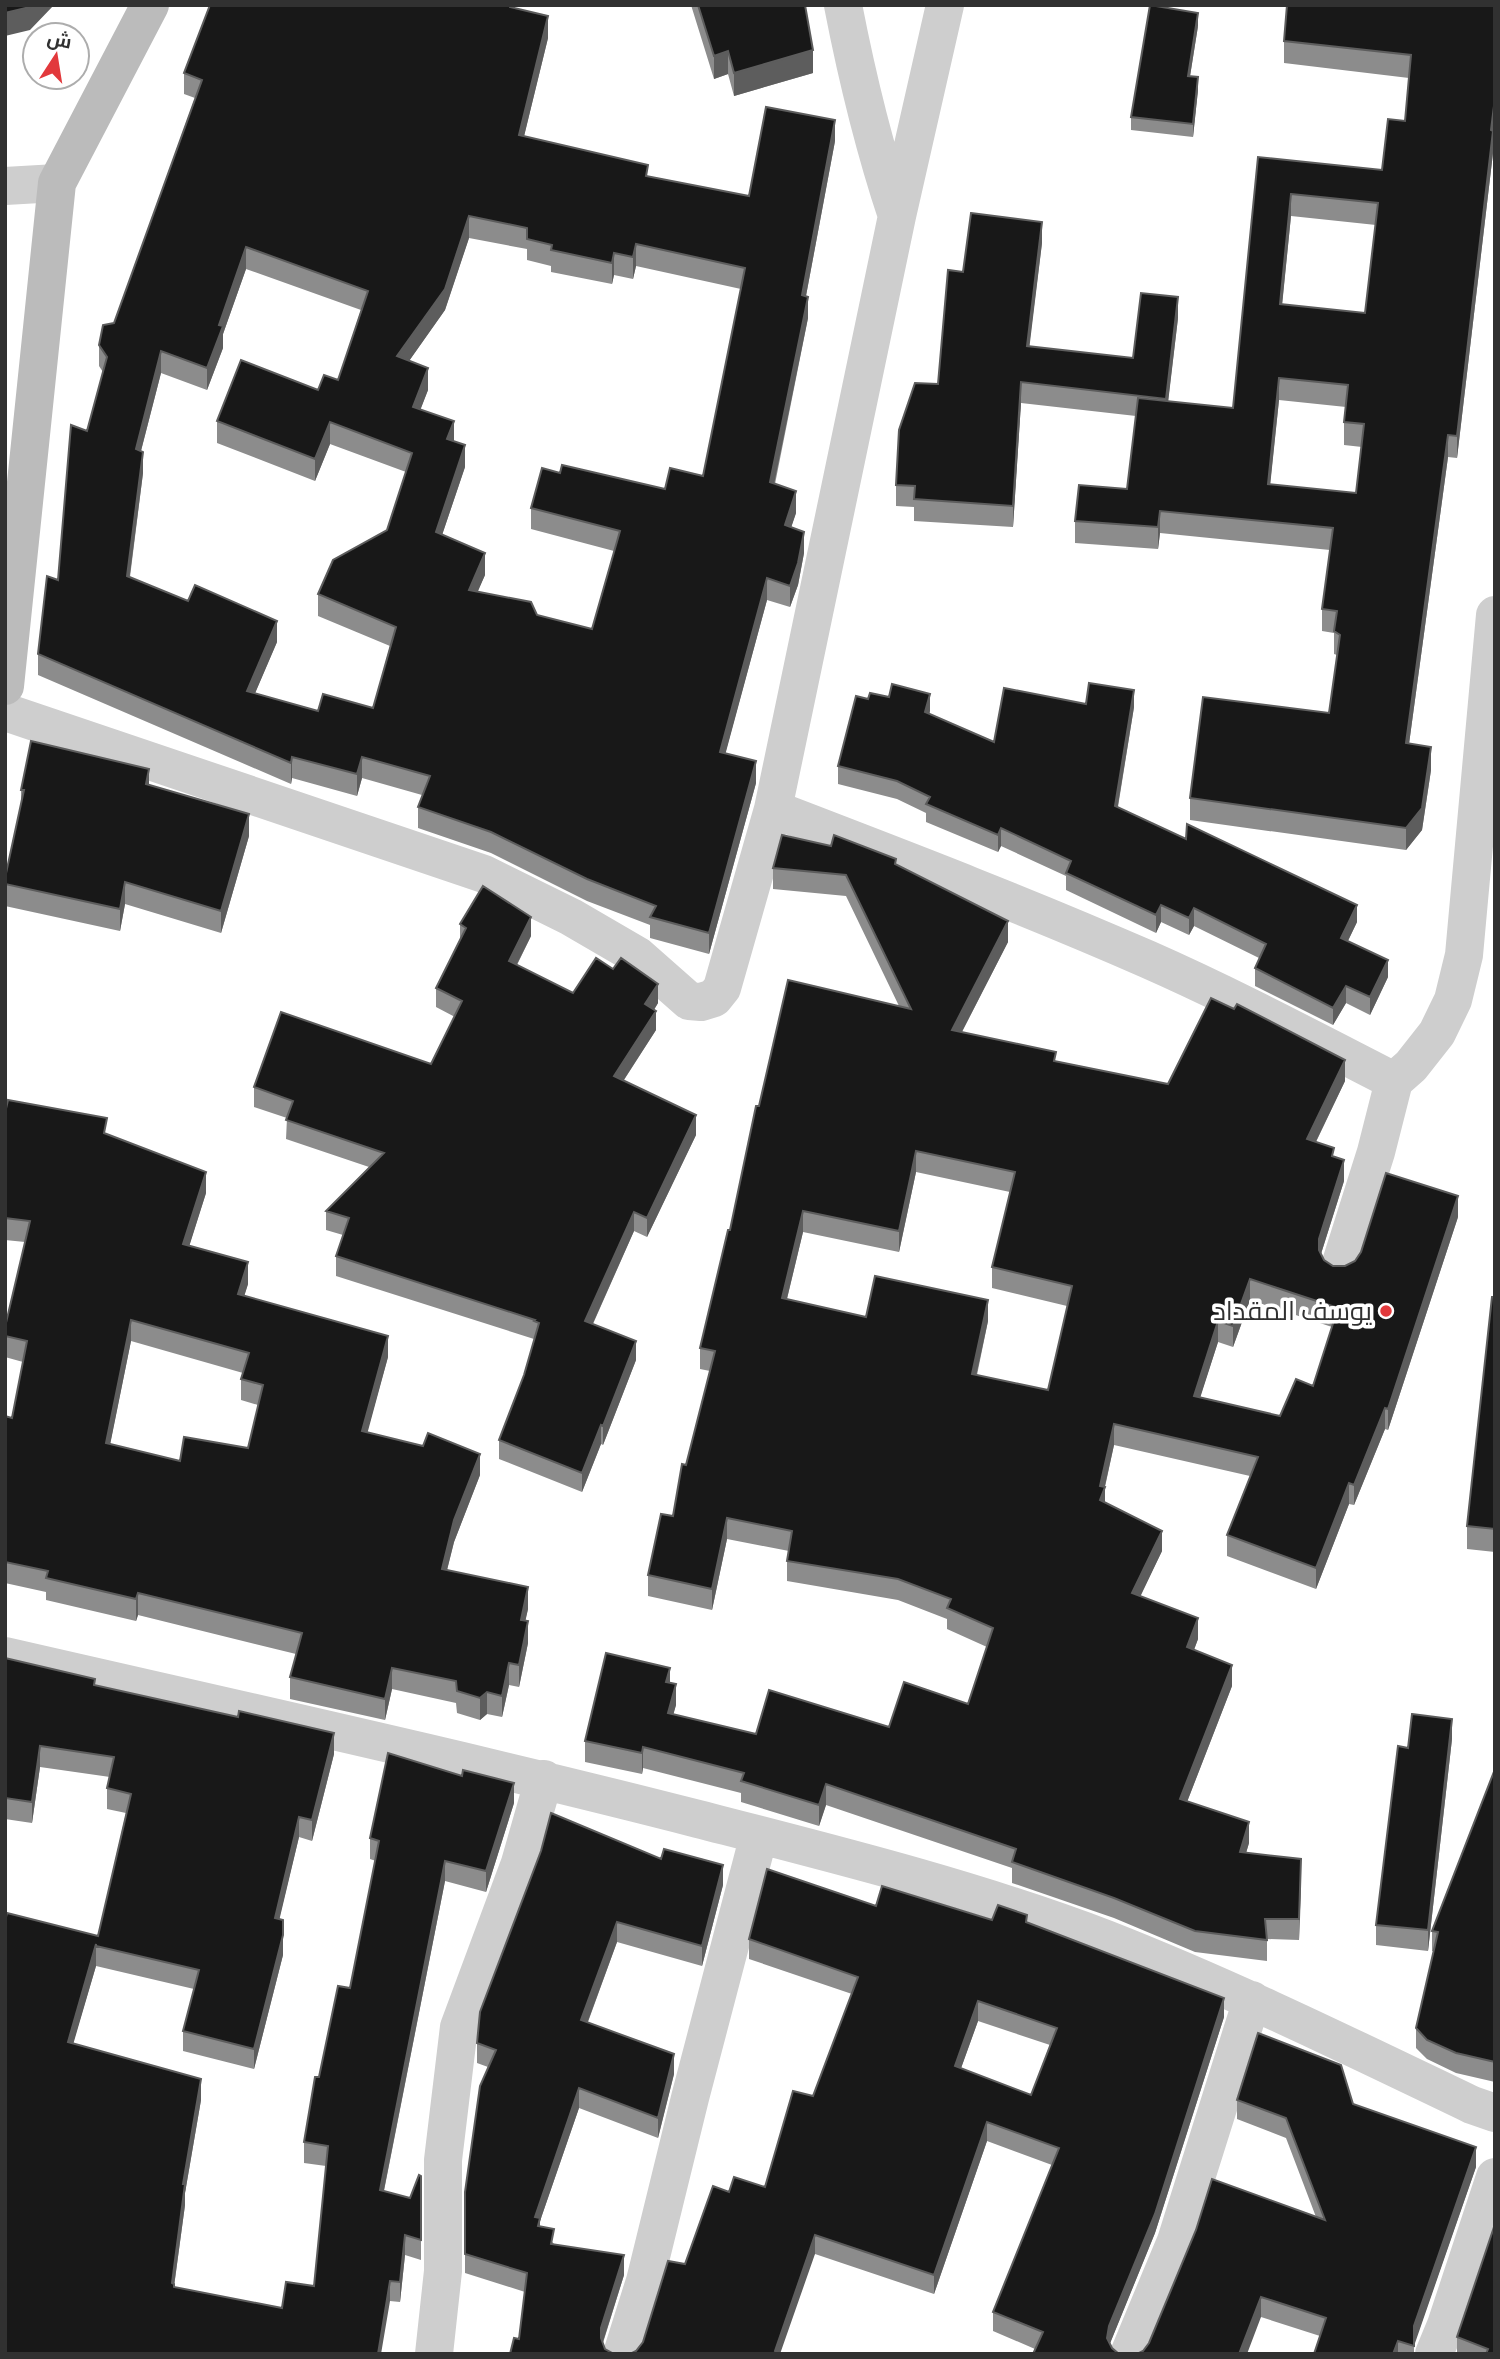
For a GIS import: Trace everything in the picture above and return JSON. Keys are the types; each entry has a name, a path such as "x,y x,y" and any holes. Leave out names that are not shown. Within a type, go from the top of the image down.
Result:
{"street":[{"path":"5,686 57,183 150,5"},
{"path":"843,5 862,97 897,216"},
{"path":"5,712 484,874 638,956 689,1001 701,1002 714,998 722,988 773,808 897,216 946,5"},
{"path":"5,186 57,183"},
{"path":"1340,1266 1376,1152 1394,1081 1411,1066 1437,1033 1453,1000 1480,957 1495,615"},
{"path":"773,808 1020,905 1149,960 1394,1081"},
{"path":"5,1656 544,1779 962,1891 1090,1934 1252,2000 1472,2105 1495,2113"},
{"path":"434,2354 443,2271 443,2160 459,2027 520,1863 544,1779"},
{"path":"622,2354 645,2281 759,1835"},
{"path":"1129,2354 1176,2241 1252,2000"},
{"path":"1434,2354 1495,2177"}],"building":[{"path":"5,5 32,5 5,13"},
{"path":"210,5 510,5 548,16 519,135 648,165 646,176 749,196 766,107 835,120 802,295 808,297 770,482 796,491 785,525 804,532 790,586 767,578 720,752 756,761 709,933 650,917 656,906 587,879 491,832 418,807 430,776 362,757 357,774 292,757 291,763 38,654 47,576 58,580 71,425 87,431 107,357 99,345 103,325 114,323 202,80 184,73","holes":["469,216 527,228 527,239 552,245 551,250 612,263 614,253 633,257 636,244 745,268 703,476 670,468 665,489 562,465 560,473 542,468 531,508 620,531 592,629 537,615 531,602 469,590 485,553 436,532 465,445 447,439 454,421 413,407 428,368 397,356 445,289","246,247 368,291 338,380 324,375 318,390 241,360 217,421 315,459 330,422 412,453 387,530 333,560 318,594 396,627 373,708 323,694 318,711 247,691 277,621 195,585 188,601 127,576 143,452 136,449 161,351 207,368 223,326 219,325"]},
{"path":"698,5 805,5 813,50 734,73 728,51 714,56"},
{"path":"1150,5 1198,13 1188,76 1198,77 1193,124 1131,117"},
{"path":"1287,5 1495,5 1493,131 1457,436 1448,435 1406,743 1431,747 1422,808 1406,828 1190,798 1203,697 1329,713 1340,635 1334,631 1337,611 1322,609 1333,528 1160,511 1158,527 1075,521 1079,485 1127,489 1138,398 1233,408 1258,157 1382,170 1388,119 1405,121 1411,55 1284,41","holes":["1291,194 1378,203 1365,313 1280,304","1279,378 1348,385 1344,422 1364,424 1356,493 1268,484"]},
{"path":"971,213 1042,222 1027,346 1133,358 1141,293 1178,297 1166,399 1021,382 1013,506 914,499 915,486 896,485 899,430 915,383 938,384 948,270 963,272"},
{"path":"1089,683 1134,690 1115,806 1186,839 1187,824 1357,905 1341,938 1388,960 1370,997 1346,986 1333,1008 1255,968 1266,944 1194,908 1189,918 1161,905 1156,915 1066,873 1071,861 1001,828 998,835 926,804 930,797 897,781 838,766 856,696 868,699 870,693 889,697 892,684 930,694 925,712 994,742 1004,688 1086,704"},
{"path":"31,741 149,769 146,784 249,814 221,911 125,882 120,909 5,884"},
{"path":"782,835 831,846 834,835 896,859 895,864 1008,921 952,1030 1056,1052 1054,1061 1168,1084 1211,998 1234,1009 1237,1004 1345,1060 1307,1139 1334,1148 1332,1156 1344,1160 1319,1239 1319,1250 1324,1260 1333,1266 1345,1266 1355,1261 1361,1252 1386,1173 1458,1196 1388,1409 1385,1408 1354,1485 1349,1483 1316,1568 1227,1535 1258,1457 1114,1424 1100,1486 1105,1487 1100,1500 1162,1531 1132,1593 1198,1618 1187,1647 1232,1665 1180,1799 1249,1822 1240,1852 1301,1859 1299,1919 1265,1919 1267,1940 1195,1931 1114,1898 1012,1862 1016,1849 826,1784 819,1805 741,1781 744,1773 643,1747 642,1753 585,1741 606,1653 670,1668 666,1682 676,1684 668,1713 756,1734 769,1690 889,1727 904,1682 968,1704 993,1628 947,1608 951,1599 898,1579 787,1561 792,1531 727,1518 712,1589 648,1575 661,1514 673,1516 682,1464 686,1465 715,1351 700,1348 788,980 911,1009 846,875 773,868","holes":["916,1151 1015,1172 992,1267 1072,1286 1048,1390 972,1374 988,1300 875,1276 866,1317 782,1298 803,1211 899,1231","1250,1279 1338,1308 1313,1386 1296,1379 1280,1416 1194,1396 1218,1321 1233,1326"]},
{"path":"483,886 531,917 509,961 573,993 596,958 613,969 621,958 658,984 645,1004 656,1011 614,1076 696,1115 647,1218 634,1212 585,1321 636,1341 582,1473 499,1440 524,1375 539,1323 336,1256 349,1218 326,1211 384,1153 286,1120 293,1101 254,1087 281,1012 431,1064 462,1001 436,988 466,928 460,924"},
{"path":"8,1100 107,1118 104,1133 206,1172 183,1244 248,1262 238,1294 388,1336 362,1431 423,1446 428,1433 480,1454 454,1520 442,1569 528,1587 521,1620 528,1621 519,1665 509,1663 502,1696 487,1692 480,1698 457,1691 456,1681 392,1668 385,1699 290,1677 302,1633 138,1593 136,1599 46,1578 48,1571 5,1562 5,1416 12,1418 27,1341 5,1336 5,1327 30,1221 5,1218 5,1113","holes":["131,1320 249,1353 241,1379 263,1385 248,1448 184,1437 180,1461 106,1443"]},
{"path":"1492,1297 1495,1297 1495,1529 1467,1526"},
{"path":"5,1658 95,1679 94,1685 238,1717 239,1711 334,1733 312,1820 299,1817 275,1918 283,1920 283,1935 254,2049 183,2031 199,1970 96,1944 68,2042 201,2079 183,2184 172,2283 174,2287 282,2308 286,2282 314,2286 328,2146 304,2142 315,2077 319,2077 338,1986 350,1988 379,1841 370,1838 388,1753 462,1776 463,1770 514,1783 486,1871 445,1861 380,2190 410,2198 419,2175 421,2176 421,2240 405,2235 400,2282 390,2281 378,2354 5,2354 5,1921 7,1913 98,1936 131,1794 107,1788 114,1757 40,1746 32,1802 5,1798"},
{"path":"1412,1714 1452,1719 1428,1930 1376,1925 1398,1746 1408,1748"},
{"path":"1495,1769 1495,2062 1456,2053 1427,2040 1416,2028 1438,1932 1432,1931"},
{"path":"551,1813 661,1859 664,1849 723,1865 702,1946 617,1922 581,2020 674,2054 658,2118 579,2088 535,2217 540,2218 538,2226 554,2229 551,2244 624,2255 601,2328 605,2349 614,2354 510,2354 514,2338 519,2339 527,2273 465,2254 465,2192 480,2086 496,2050 477,2043 480,2012 541,1851"},
{"path":"767,1869 876,1906 882,1886 992,1920 998,1905 1027,1915 1026,1922 1224,1998 1155,2214 1109,2326 1107,2338 1119,2354 1033,2354 1043,2332 993,2312 1059,2148 987,2122 934,2275 815,2235 775,2351 782,2354 630,2354 643,2342 668,2261 685,2264 713,2186 729,2192 734,2177 765,2187 793,2091 813,2096 858,1977 749,1939","holes":["978,2001 1057,2028 1031,2095 955,2066"]},
{"path":"1258,2033 1341,2065 1353,2104 1476,2147 1414,2326 1414,2346 1398,2341 1393,2354 1314,2354 1326,2318 1261,2297 1239,2354 1137,2354 1149,2343 1196,2230 1212,2179 1325,2220 1286,2118 1237,2100"},
{"path":"1495,2224 1495,2354 1486,2354 1488,2349 1457,2337"}],"place":[{"name":"يوسف المقداد","path":"1386,1311"}]}
